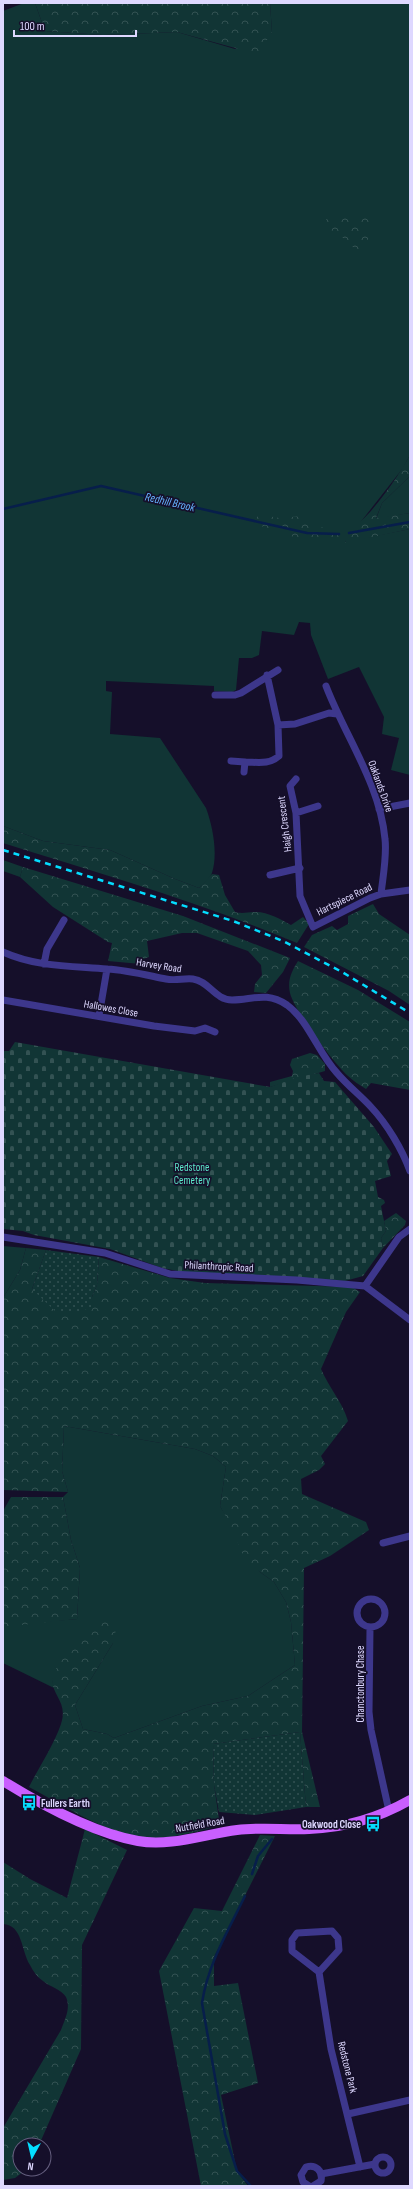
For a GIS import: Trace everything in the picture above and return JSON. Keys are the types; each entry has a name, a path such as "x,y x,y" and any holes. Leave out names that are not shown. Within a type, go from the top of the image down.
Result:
{"main road":[{"name":"Nutfield Road","path":"3,1781 38,1801 90,1825 124,1838 140,1842 174,1841 252,1828 324,1828 360,1821 389,1811 410,1800"}],"street":[{"path":"215,695 235,695 278,670"},
{"path":"231,761 265,762 274,760 279,756 278,725 268,675"},
{"name":"Oaklands Drive","path":"326,686 337,714 355,750 379,809 386,840 381,894"},
{"path":"278,725 295,724 329,713 337,714"},
{"path":"244,772 245,762"},
{"name":"Haigh Crescent","path":"296,779 290,786 296,813 300,868 300,896 313,927"},
{"path":"379,809 410,803"},
{"path":"296,813 318,806"},
{"path":"270,875 300,868"},
{"name":"Hartspiece Road","path":"313,927 381,894 410,890"},
{"path":"44,964 47,949 64,920"},
{"name":"Harvey Road","path":"3,952 15,957 44,964 133,972 166,979 197,980 209,987 217,995 231,1000 266,997 287,1005 300,1018 318,1049 336,1073 381,1119 410,1171"},
{"path":"99,1016 106,969"},
{"name":"Hallowes Close","path":"3,1000 167,1028 195,1031 205,1028 215,1032"},
{"path":"410,1229 399,1237 365,1286 410,1320"},
{"name":"Philanthropic Road","path":"3,1236 105,1253 170,1274 296,1280 365,1286"},
{"path":"383,1543 410,1536"},
{"path":"368,1599 382,1603 386,1611 381,1622 370,1628 362,1623 357,1614 358,1606 368,1599"},
{"name":"Chanctonbury Chase","path":"370,1628 369,1712 371,1730 389,1811"},
{"path":"332,1931 338,1938 338,1950 318,1972 292,1951 292,1940 298,1933 332,1931"},
{"name":"Redstone Park","path":"318,1972 331,2049 360,2167"},
{"path":"348,2114 410,2100"},
{"path":"321,2174 376,2164"},
{"path":"310,2186 305,2184 301,2179 304,2169 309,2166 316,2167 321,2174 320,2181 313,2186"}],"green space":[{"path":"24,3 35,3 45,31 103,35 177,32 235,49 272,33 270,3 410,3 410,455 403,468 345,542 410,529 410,775 391,770 399,738 382,734 384,717 359,667 328,679 311,635 310,623 299,622 294,635 262,631 259,655 252,658 239,658 236,690 232,692 214,691 214,686 106,681 106,691 112,692 110,734 160,738 206,808 213,832 215,858 211,875 199,888 110,850 43,841 3,826 3,11"},
{"path":"35,3 270,3 272,33 257,54 177,32 103,35 45,31"},
{"path":"348,213 363,214 370,222 367,248 358,252 343,238 328,228 326,218"},
{"path":"410,455 410,476 382,503 376,518 410,513 410,529 345,543 348,530 356,526 373,508 399,474"},
{"path":"410,476 410,513 376,519 382,503"},
{"path":"258,514 279,518 303,516 325,529 342,529 338,541 294,537 255,524"},
{"path":"3,826 43,841 110,850 199,888 212,874 219,875 225,895 235,912 259,912 268,914 291,925 303,917 309,924 297,943 261,928 188,902 3,843"},
{"path":"3,860 23,867 20,877 3,871"},
{"path":"23,867 183,916 290,958 283,972 266,993 254,992 255,984 262,975 261,965 248,951 197,933 182,933 147,941 149,957 140,960 141,964 108,961 112,943 108,942 53,907 20,877"},
{"path":"373,904 379,914 410,935 410,1005 389,991 304,947 312,935 332,926 337,930 348,924 348,916"},
{"path":"298,961 358,990 410,1022 410,1090 371,1083 366,1089 352,1080 341,1069 324,1049 293,1001 289,984 292,972"},
{"name":"Redstone Cemetery","path":"15,1042 270,1087 298,1077 319,1073 324,1081 335,1082 374,1127 392,1154 387,1161 391,1176 375,1181 378,1197 384,1200 385,1203 381,1206 386,1231 381,1238 383,1248 363,1276 345,1281 183,1272 162,1268 110,1249 34,1235 23,1231 3,1229 3,1051 9,1051"},
{"path":"310,1053 317,1055 325,1064 325,1071 270,1087 270,1082 292,1076 293,1071 290,1065 292,1059"},
{"path":"396,1213 406,1221 405,1225 383,1248 381,1238 386,1231 384,1221"},
{"path":"3,1246 26,1248 20,1270 3,1298"},
{"path":"26,1248 46,1250 32,1289 92,1297 97,1285 99,1257 170,1278 205,1283 352,1287 360,1292 346,1312 321,1369 348,1421 321,1456 325,1464 319,1470 301,1479 302,1494 366,1522 369,1530 330,1556 304,1568 302,1732 320,1807 306,1807 300,1732 213,1744 214,1785 220,1826 185,1834 148,1838 118,1832 71,1811 29,1787 54,1740 63,1716 63,1710 53,1686 53,1676 64,1656 78,1638 104,1618 117,1625 113,1643 75,1705 83,1729 107,1734 114,1738 202,1706 248,1696 295,1665 291,1622 286,1602 274,1582 260,1572 242,1553 232,1528 220,1506 226,1467 213,1456 195,1449 64,1426 62,1471 68,1492 3,1490 3,1298 20,1270"},
{"path":"46,1250 99,1257 97,1285 92,1297 92,1307 78,1312 55,1311 32,1289"},
{"path":"64,1426 195,1449 213,1456 226,1467 220,1506 260,1572 274,1582 286,1602 291,1622 295,1665 248,1696 202,1706 114,1738 107,1734 83,1729 75,1705 113,1643 52,1679 54,1688 3,1663 4,1625 77,1619 80,1568 71,1540 63,1497 68,1492 62,1471"},
{"path":"11,1497 63,1497 71,1540 80,1568 77,1619 3,1627 3,1511"},
{"path":"300,1732 306,1807 255,1815 219,1812 214,1785 213,1744"},
{"path":"85,1829 127,1850 82,1945 81,2049 42,2137 12,2137 12,2177 16,2177 3,2180 3,2128 61,2030 67,2014 68,2005 64,1994 37,1976 27,1959 18,1934 10,1925 3,1924 3,1862 30,1879 67,1898"},
{"path":"260,1835 275,1836 214,1957 214,1986 238,1983 258,2083 221,2095 237,2171 248,2186 201,2186 159,1971 194,1908 222,1911"}],"waterway":[{"name":"Redhill Brook","path":"3,509 101,486 307,533 339,534"},
{"name":"Redhill Brook","path":"349,533 410,522"},
{"path":"252,1874 258,1856 272,1839"},
{"path":"245,1896 214,1961 202,2003 225,2134 237,2171 251,2186"}],"railway":[{"path":"3,850 233,921 283,941 342,972 410,1013"}],"place":[{"name":"Fullers Earth","path":"29,1803"},
{"name":"Oakwood Close","path":"373,1824"}]}
